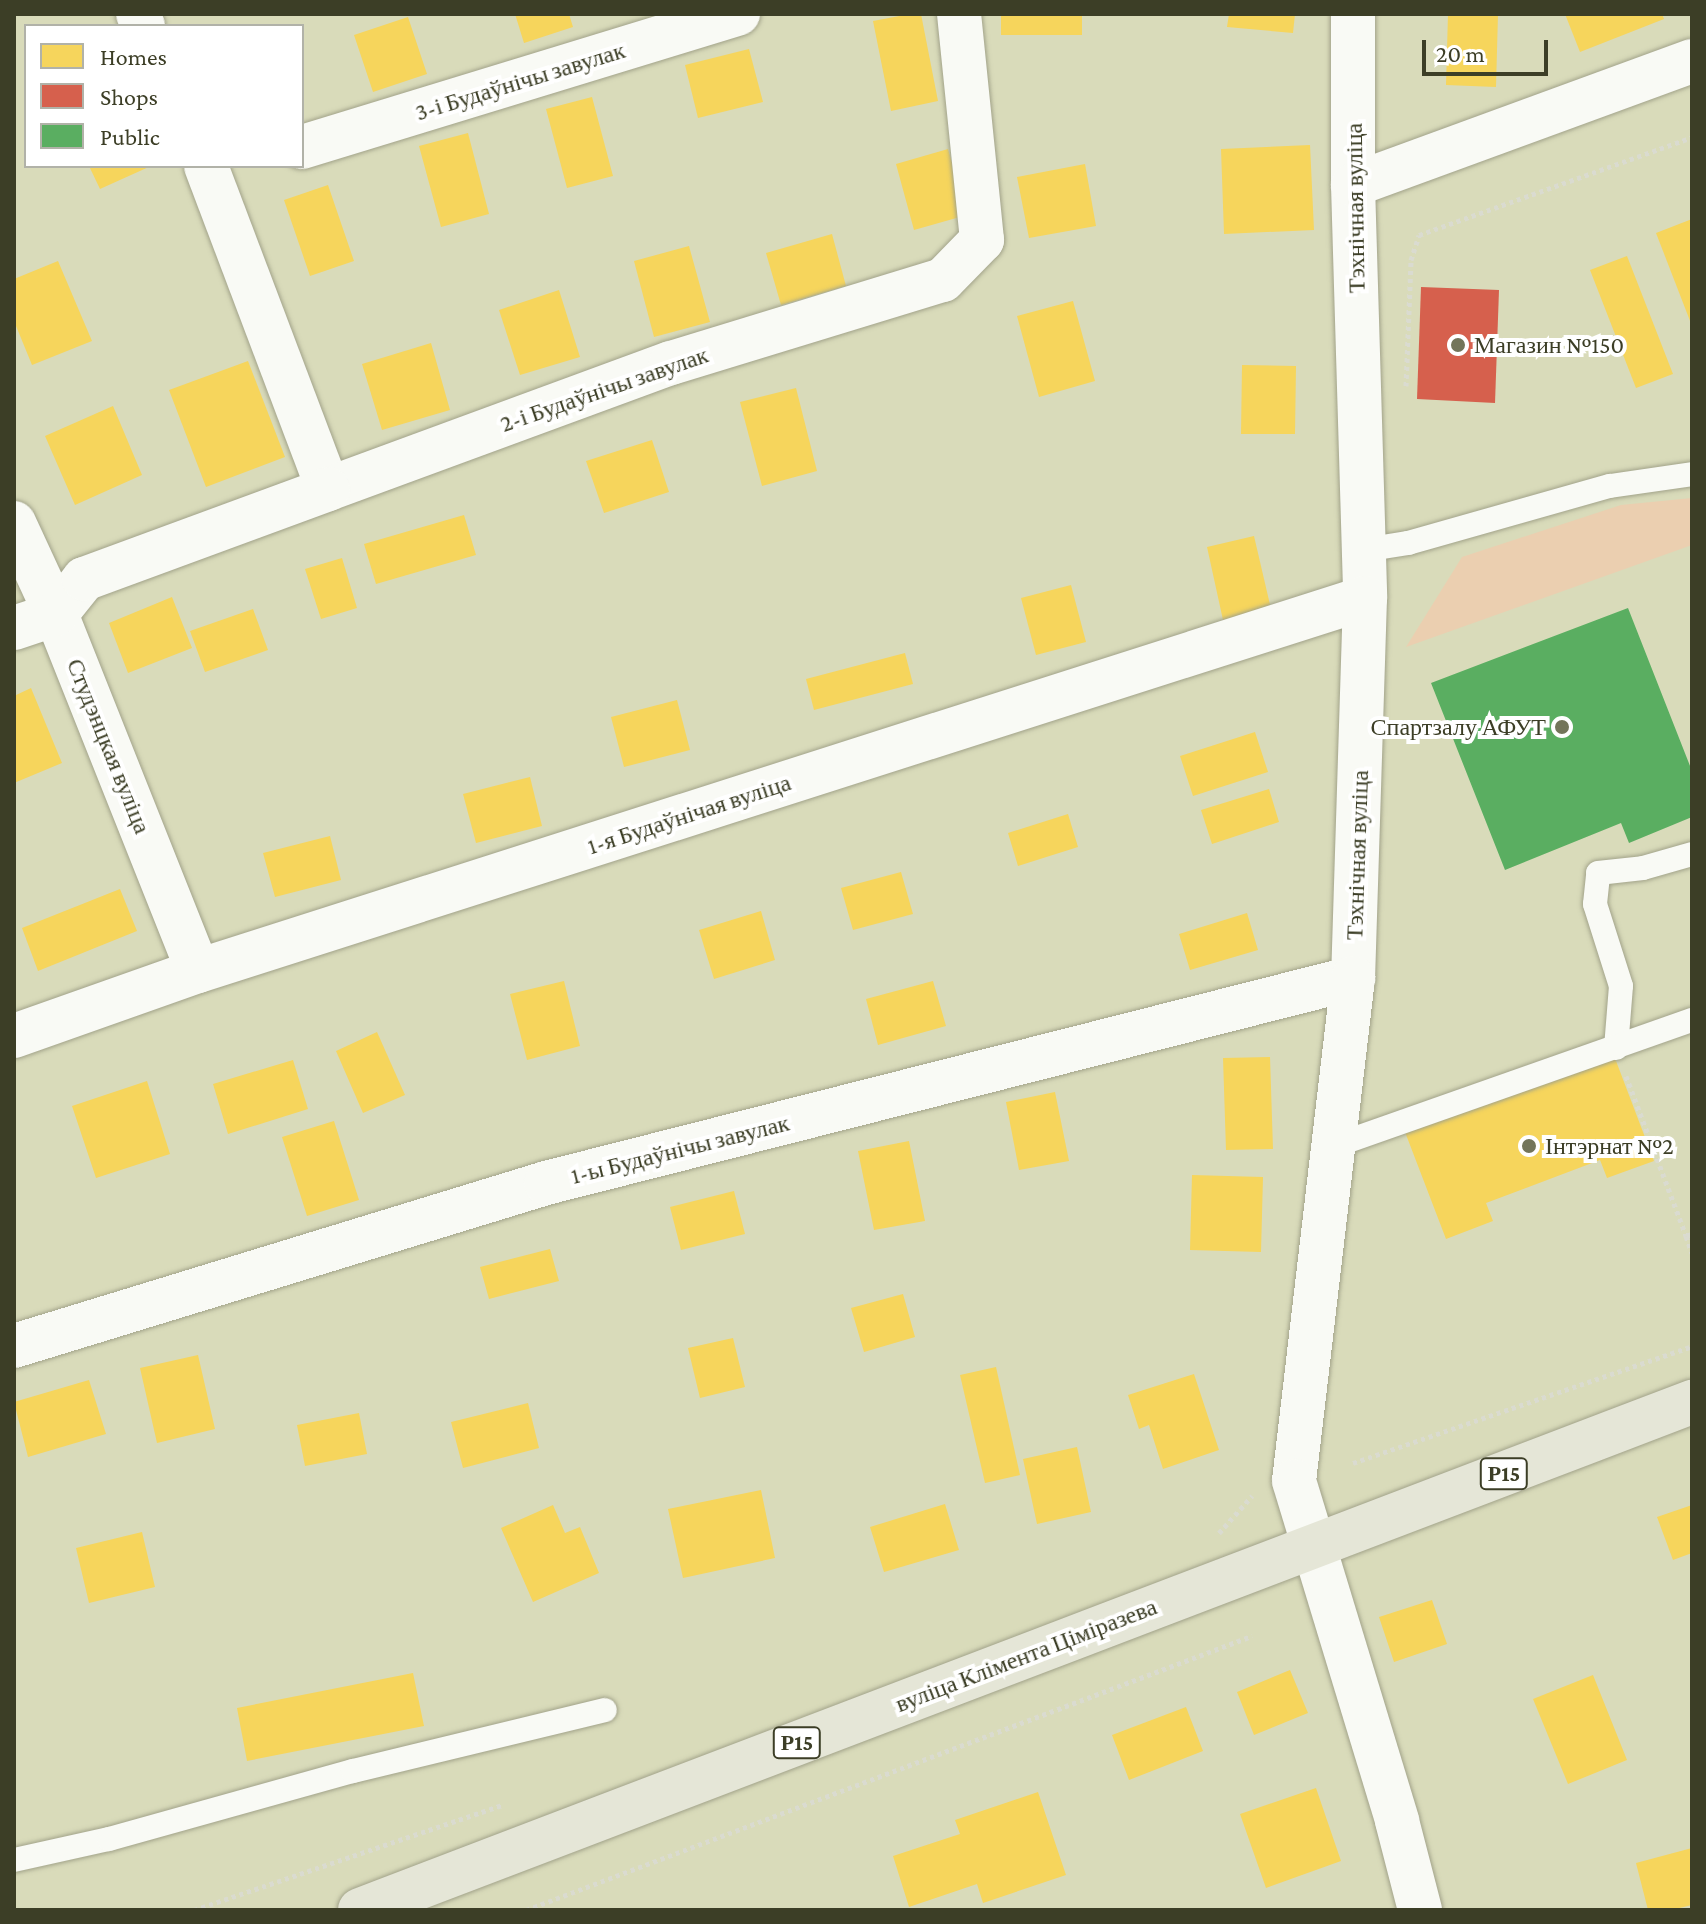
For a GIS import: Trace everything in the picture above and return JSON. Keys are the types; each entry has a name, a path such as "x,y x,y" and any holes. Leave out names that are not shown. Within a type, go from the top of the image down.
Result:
{"main road":[{"name":"вуліца Клімента Ціміразева","path":"360,1910 1692,1402"}],"street":[{"name":"3-і Будаўнічы завулак","path":"304,146 738,14"},
{"name":"2-і Будаўнічы завулак","path":"328,489 671,363 943,280 982,240 959,14"},
{"name":"Тэхнічная вуліца","path":"1353,14 1353,185 1365,598 1353,978 1294,1481 1316,1546 1420,1910"},
{"path":"1353,185 1692,61"},
{"path":"14,628 56,614 84,579 328,489 219,169"},
{"name":"Студэнцкая вуліца","path":"14,523 56,614 198,971"},
{"name":"1-я Будаўнічая вуліца","path":"14,1036 198,971 1365,598"},
{"name":"1-ы Будаўнічы завулак","path":"14,1346 546,1183 1353,978"}],"lane":[{"path":"1364,550 1445,533 1610,486 1692,474"},
{"path":"1616,1048 1621,986 1595,904 1598,873 1643,868 1692,854"},
{"path":"1331,1147 1692,1020"},
{"path":"14,1860 109,1839 353,1771 605,1710"}],"path":[{"path":"1406,395 1411,260 1419,235 1692,137"},
{"path":"1616,1048 1689,1235 1692,1253"},
{"path":"1353,1463 1692,1346"},
{"path":"526,1910 1252,1636"}],"shaded area":[{"path":"1692,498 1692,545 1406,647 1462,557 1621,505"}],"building: Homes":[{"path":"515,14 569,14 573,27 524,43"},
{"path":"921,14 938,101 891,111 873,21"},
{"path":"1001,14 1082,14 1082,35 1001,35"},
{"path":"1229,14 1295,14 1293,33 1227,27"},
{"path":"1448,14 1498,14 1496,87 1446,85"},
{"path":"1565,14 1662,14 1664,19 1580,52"},
{"path":"408,17 427,74 373,92 354,35"},
{"path":"749,49 763,102 698,118 685,65"},
{"path":"592,97 613,176 567,188 546,109"},
{"path":"468,133 489,214 441,227 419,146"},
{"path":"1310,145 1314,230 1224,234 1221,149"},
{"path":"948,149 967,215 914,230 896,164"},
{"path":"1085,164 1096,226 1029,238 1017,177"},
{"path":"90,168 147,168 100,189"},
{"path":"328,185 354,261 310,276 284,200"},
{"path":"1692,219 1692,326 1656,233"},
{"path":"832,234 846,286 781,305 766,253"},
{"path":"689,246 710,322 654,337 634,261"},
{"path":"1627,256 1673,374 1636,388 1590,270"},
{"path":"58,261 92,341 32,365 14,321 14,279"},
{"path":"559,290 580,357 520,375 499,310"},
{"path":"1073,301 1095,381 1039,397 1017,316"},
{"path":"431,343 450,410 382,430 362,364"},
{"path":"248,361 285,457 206,487 169,390"},
{"path":"1242,365 1296,366 1295,434 1241,434"},
{"path":"796,388 817,471 762,486 740,402"},
{"path":"113,406 142,475 75,505 45,436"},
{"path":"652,440 669,492 604,513 586,461"},
{"path":"464,515 476,555 376,584 364,544"},
{"path":"1254,536 1271,609 1223,620 1207,547"},
{"path":"342,558 357,608 321,619 305,569"},
{"path":"1071,585 1086,642 1036,655 1021,598"},
{"path":"172,597 192,648 128,673 109,623"},
{"path":"253,609 268,650 205,672 190,631"},
{"path":"905,653 913,684 814,710 806,679"},
{"path":"31,688 62,763 14,783 14,696"},
{"path":"677,700 690,750 624,767 611,717"},
{"path":"1255,732 1268,772 1193,796 1180,756"},
{"path":"530,777 542,826 476,843 463,794"},
{"path":"1269,789 1279,822 1212,844 1201,810"},
{"path":"1068,814 1078,847 1018,866 1008,833"},
{"path":"330,836 341,880 275,897 263,853"},
{"path":"901,872 913,914 853,930 841,888"},
{"path":"120,889 137,931 38,971 22,928"},
{"path":"761,911 775,960 714,979 699,930"},
{"path":"1247,913 1258,950 1190,970 1179,934"},
{"path":"564,981 580,1046 527,1060 510,994"},
{"path":"933,981 946,1026 878,1045 866,999"},
{"path":"377,1032 405,1095 363,1113 336,1051"},
{"name":"Інтэрнат №2","path":"1613,1053 1654,1161 1607,1178 1600,1160 1486,1203 1493,1221 1446,1239 1405,1132"},
{"path":"1270,1057 1273,1149 1226,1150 1223,1058"},
{"path":"293,1060 308,1109 228,1134 213,1084"},
{"path":"147,1081 170,1154 96,1178 72,1106"},
{"path":"1055,1092 1069,1161 1019,1170 1006,1102"},
{"path":"334,1121 359,1200 307,1216 282,1137"},
{"path":"909,1141 925,1221 874,1230 858,1151"},
{"path":"1192,1175 1263,1177 1261,1252 1190,1250"},
{"path":"734,1191 745,1234 681,1250 670,1207"},
{"path":"550,1249 559,1281 489,1299 480,1267"},
{"path":"903,1294 915,1337 864,1352 851,1308"},
{"path":"733,1338 745,1387 700,1398 688,1348"},
{"path":"198,1355 215,1429 157,1443 140,1368"},
{"path":"996,1367 1020,1475 985,1483 960,1375"},
{"path":"1194,1374 1219,1450 1163,1469 1149,1425 1139,1429 1128,1395"},
{"path":"89,1380 106,1434 28,1457 14,1402"},
{"path":"528,1403 539,1448 463,1468 451,1422"},
{"path":"359,1413 367,1454 305,1466 297,1425"},
{"path":"1077,1447 1091,1512 1037,1524 1023,1459"},
{"path":"761,1490 775,1558 683,1578 668,1509"},
{"path":"945,1504 959,1550 884,1572 870,1527"},
{"path":"553,1505 565,1533 580,1527 599,1573 533,1602 501,1528"},
{"path":"1692,1505 1692,1553 1673,1560 1657,1517"},
{"path":"142,1532 155,1587 89,1603 76,1548"},
{"path":"1432,1600 1447,1644 1394,1662 1379,1617"},
{"path":"1290,1670 1308,1713 1254,1735 1237,1692"},
{"path":"413,1673 424,1726 247,1761 237,1708"},
{"path":"1593,1675 1627,1760 1568,1784 1533,1699"},
{"path":"1186,1707 1203,1751 1129,1780 1112,1735"},
{"path":"1316,1788 1341,1861 1266,1888 1240,1814"},
{"path":"1038,1792 1066,1875 983,1903 977,1884 909,1907 893,1856 960,1834 955,1820"},
{"path":"1692,1848 1692,1905 1671,1910 1648,1910 1636,1863"}],"building: Shops":[{"name":"Магазин №150","path":"1421,287 1499,290 1495,403 1417,399"}],"building: Public":[{"name":"Спартзалу АФУТ","path":"1628,608 1692,771 1692,817 1629,843 1621,823 1505,870 1431,683"}],"place":[{"name":"Магазин №150","path":"1458,345"},
{"name":"Спартзалу АФУТ","path":"1562,727"},
{"name":"Інтэрнат №2","path":"1529,1146"}]}
